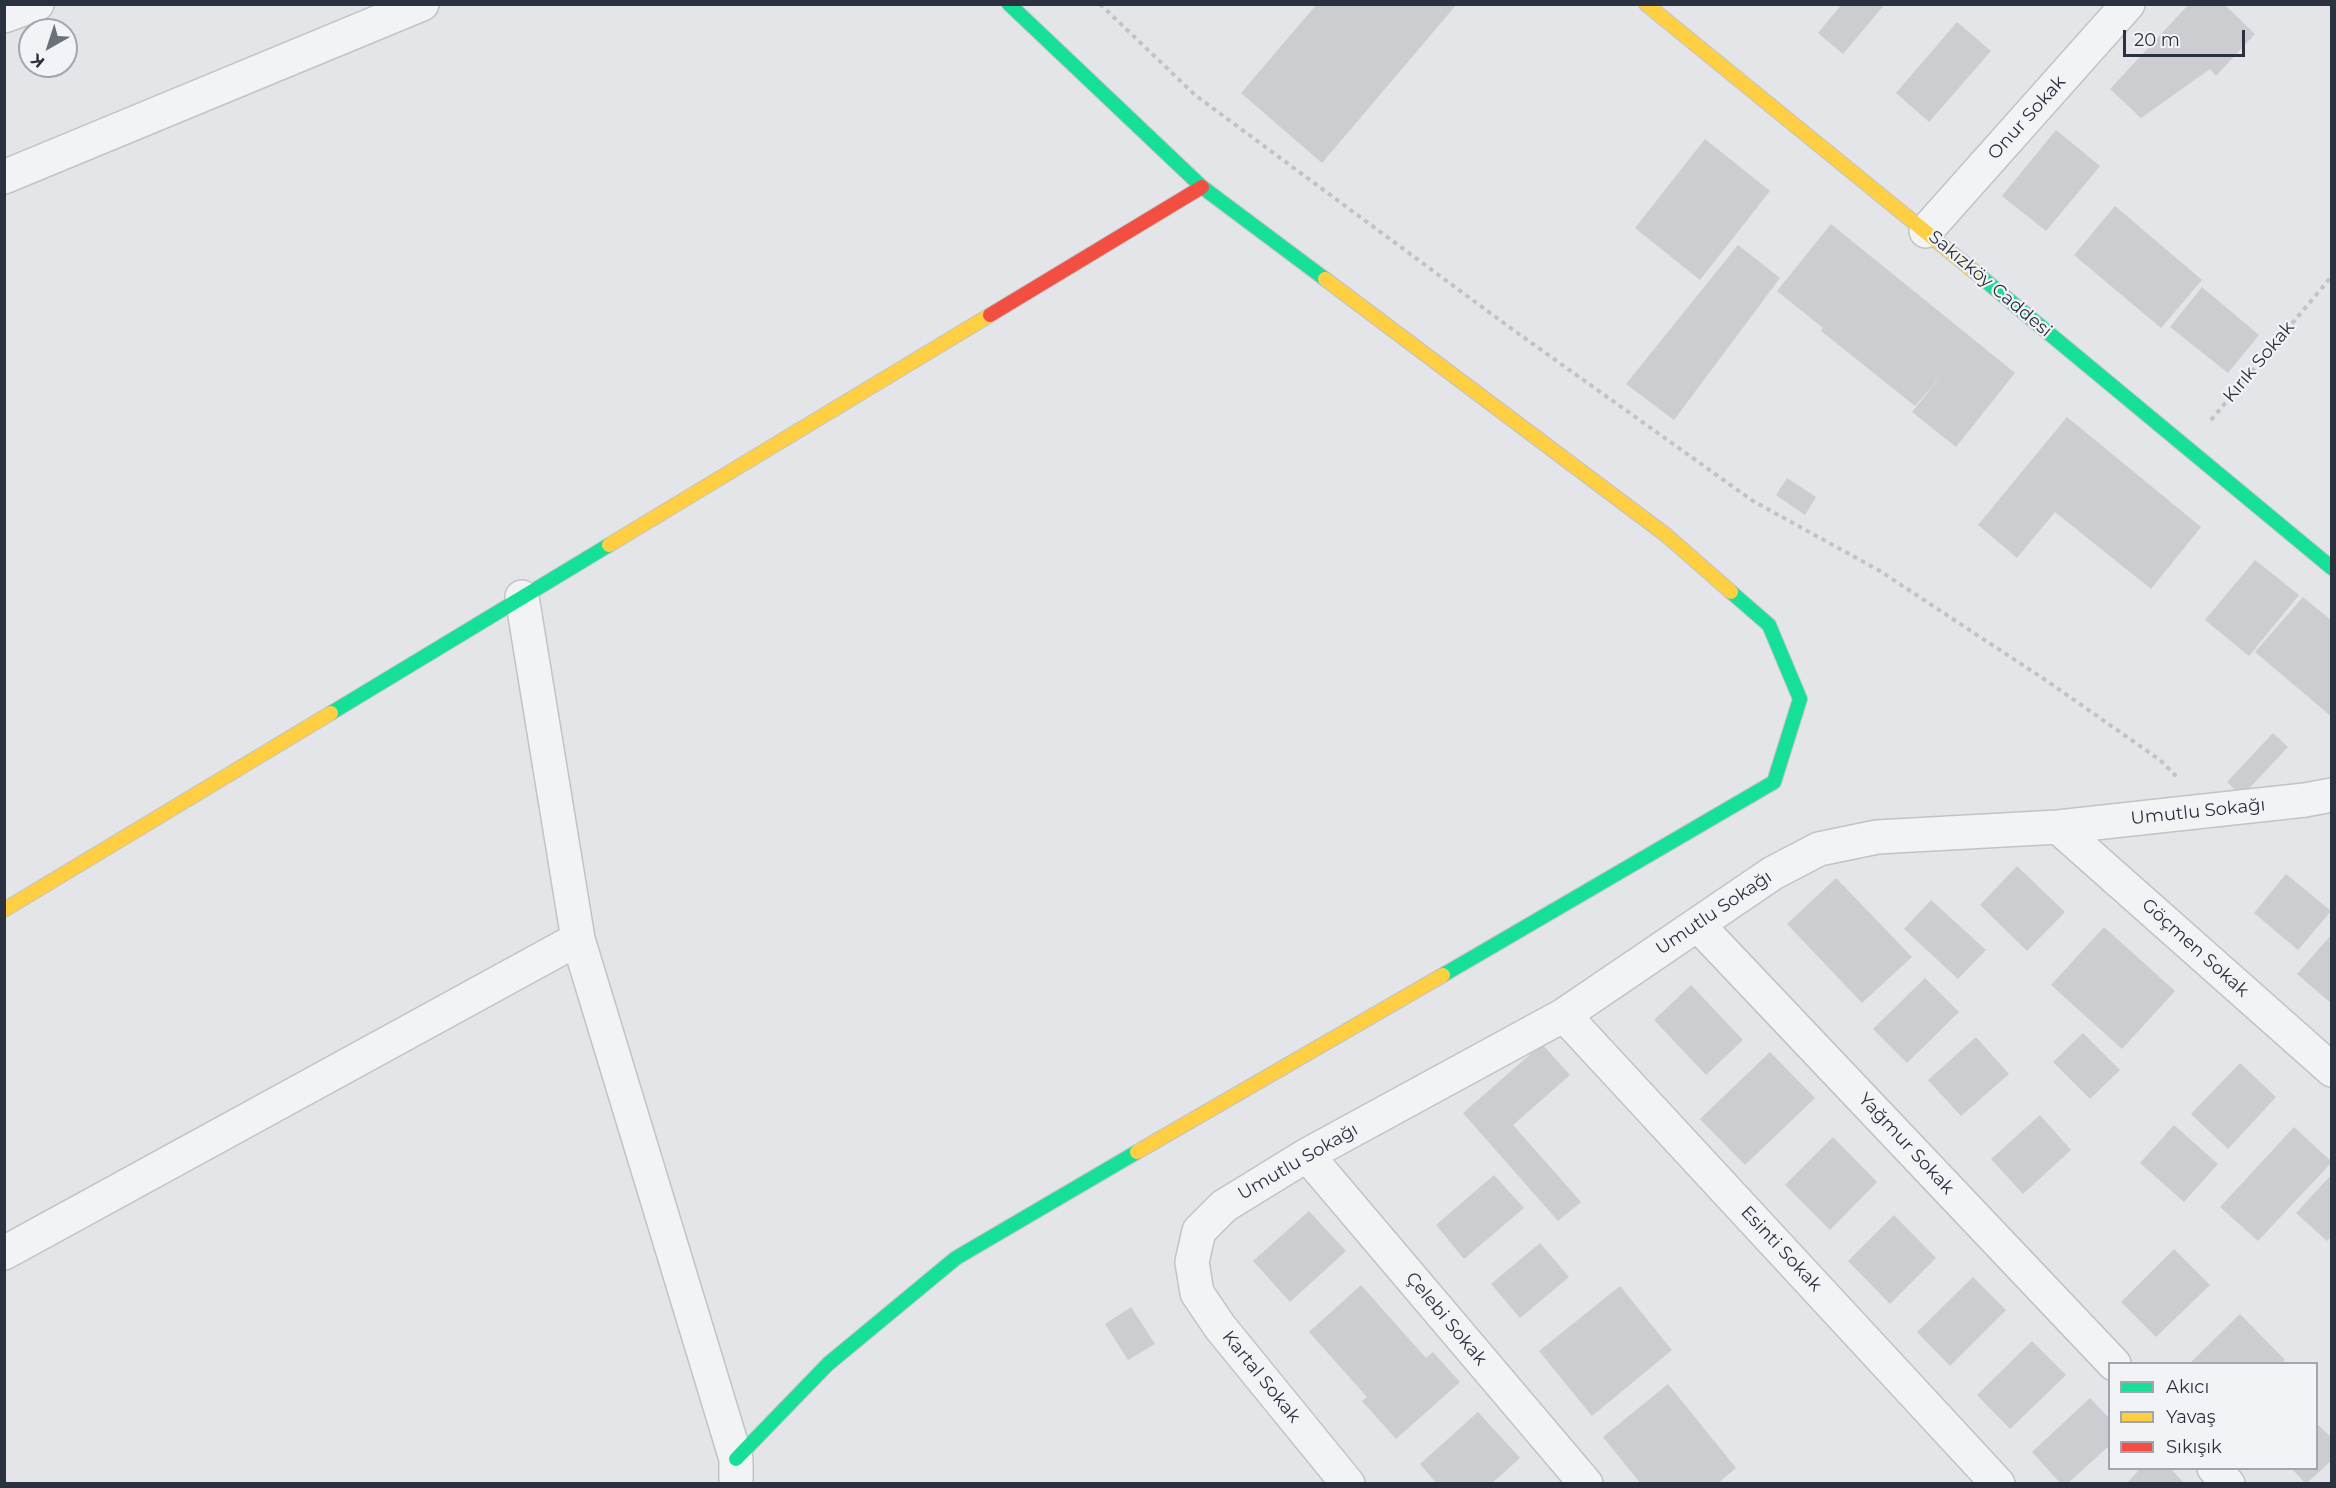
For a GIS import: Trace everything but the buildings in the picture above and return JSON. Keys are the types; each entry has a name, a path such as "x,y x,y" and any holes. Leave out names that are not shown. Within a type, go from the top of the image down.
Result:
{"street":[{"path":"4,16 38,4"},
{"path":"4,177 422,4"},
{"path":"736,1471 828,1364 956,1258 1774,782 1800,699 1769,625 1666,536 1202,187 1009,4"},
{"name":"Sakızköy Caddesi","path":"1646,4 1926,231 2331,568"},
{"name":"Onur Sokak","path":"1926,231 2128,4"},
{"path":"4,910 1202,187"},
{"path":"522,597 578,939 736,1471"},
{"name":"Umutlu Sokağı","path":"1192,1262 1199,1231 1224,1206 1307,1155 1564,1015 1773,873 1819,849 1877,837 2058,827 2305,800 2331,795"},
{"name":"Göçmen Sokak","path":"2058,827 2331,1070"},
{"name":"Yağmur Sokak","path":"1698,925 2112,1362"},
{"path":"4,1252 578,939"},
{"name":"Esinti Sokak","path":"1564,1015 1998,1484"},
{"name":"Çelebi Sokak","path":"1307,1155 1586,1484"},
{"name":"Kartal Sokak","path":"1192,1262 1197,1293 1220,1327 1348,1484"},
{"path":"2216,1470 2228,1484"}],"path":[{"path":"1100,4 1195,95 1505,324 1753,501 1880,571 2047,681 2160,760 2211,810"},
{"name":"Kırık Sokak","path":"2187,448 2331,276"}],"traffic: fast":[{"path":"1009,4 1202,187 1325,279"},
{"path":"1981,277 2332,568"},
{"path":"331,713 609,545"},
{"path":"1443,975 1774,782 1800,699 1769,625 1731,592"},
{"path":"736,1459 828,1364 956,1258 1137,1152"}],"traffic: slow":[{"path":"1646,4 1981,277"},
{"path":"1325,279 1666,535 1731,592"},
{"path":"609,545 990,315"},
{"path":"4,910 331,713"},
{"path":"1137,1152 1443,975"}],"traffic: jam":[{"path":"990,315 1202,187"}]}
